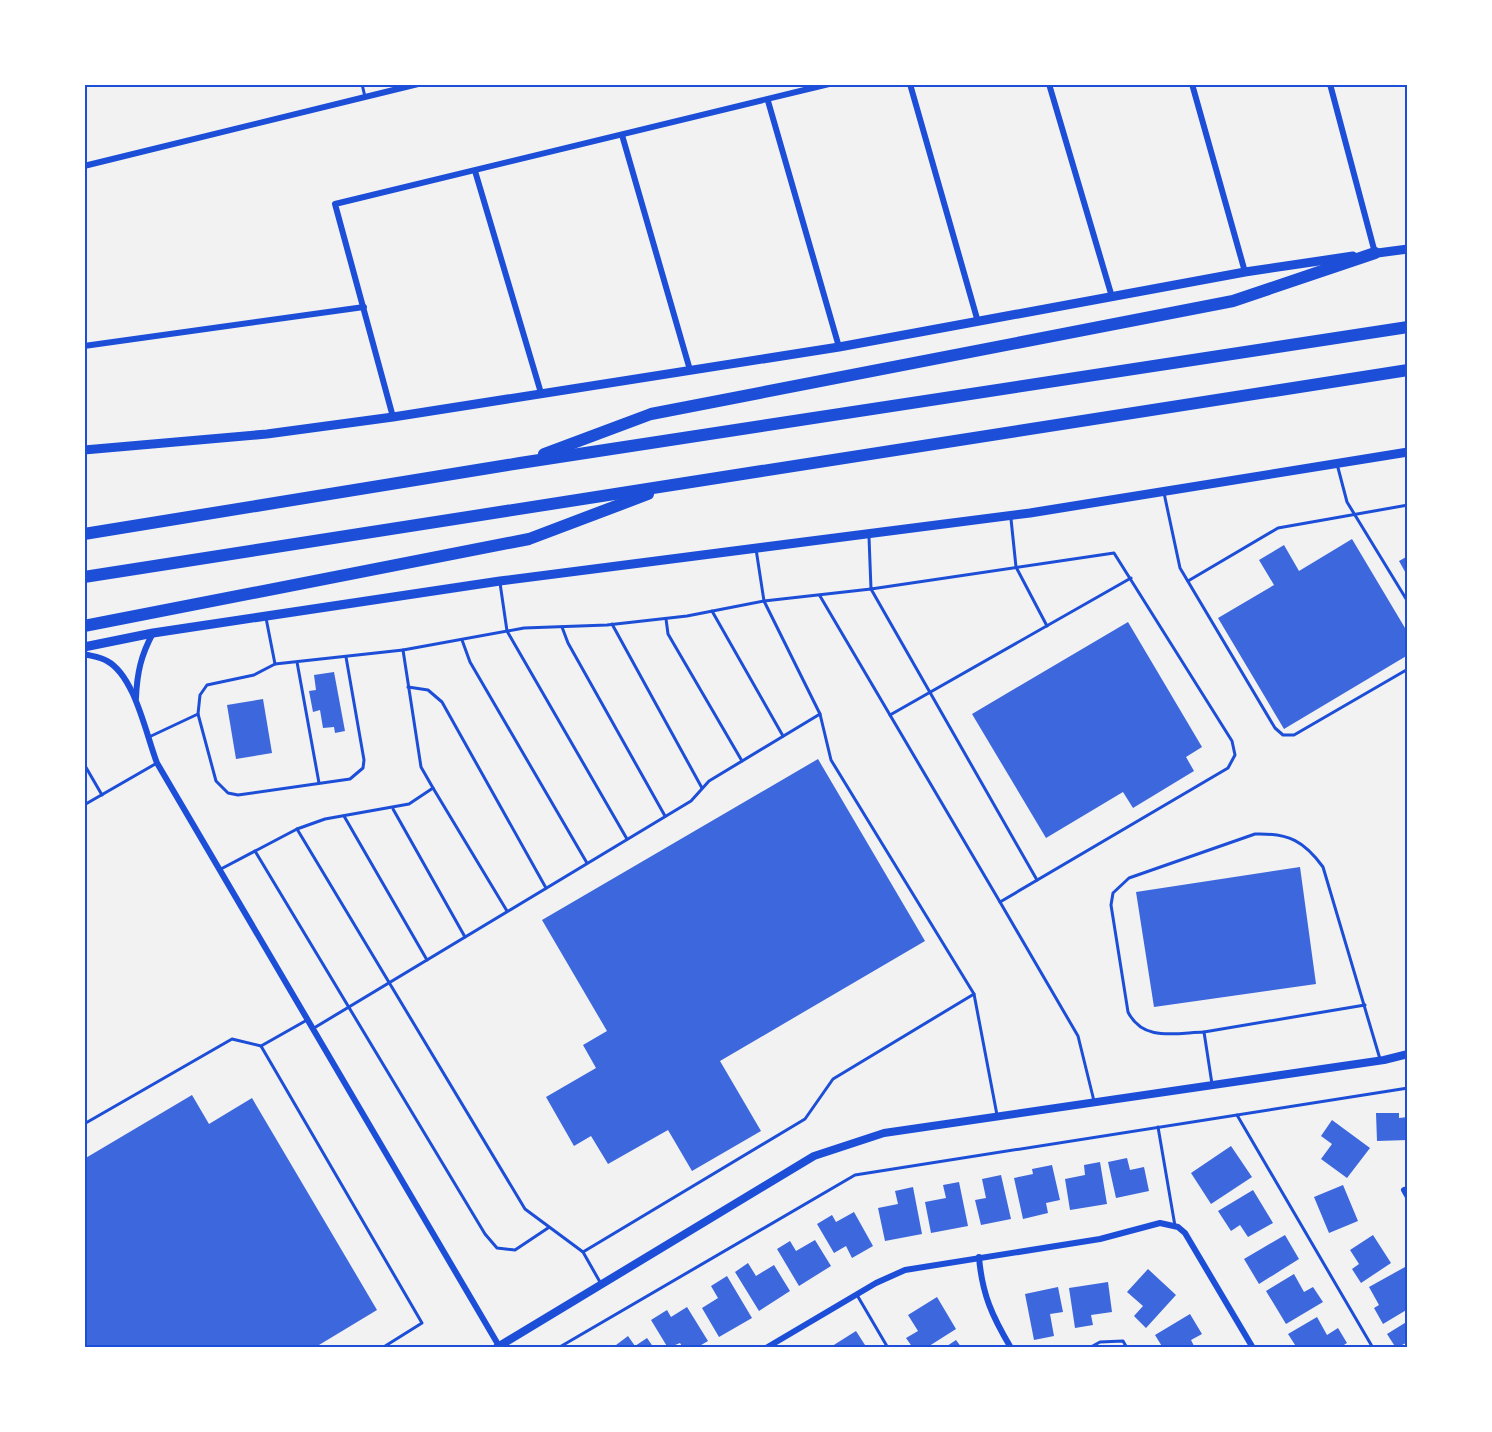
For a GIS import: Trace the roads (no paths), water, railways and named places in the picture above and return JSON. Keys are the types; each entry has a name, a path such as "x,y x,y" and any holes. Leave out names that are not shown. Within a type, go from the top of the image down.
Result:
{"highway":[{"path":"520,463 651,414 1027,339 1233,301 1375,253"},
{"path":"84,534 520,463 1408,327"},
{"path":"84,577 1408,370"},
{"path":"84,626 529,540 672,485"}],"main road":[{"path":"84,450 267,434 393,417 839,347 1245,272 1408,249"},
{"path":"84,647 153,633 500,581 1011,516 1408,452"}],"street":[{"path":"84,166 418,84"},
{"path":"393,417 335,204 768,101 829,84"},
{"path":"910,84 978,322"},
{"path":"1049,84 1112,297"},
{"path":"1192,84 1245,272"},
{"path":"1330,84 1375,253"},
{"path":"768,101 839,347"},
{"path":"622,135 690,370"},
{"path":"475,171 541,393"},
{"path":"84,346 364,307"},
{"path":"136,702 138,669 142,653 153,633"},
{"path":"84,654 107,660 117,669 136,702 157,763 497,1347 814,1156 884,1133 1381,1061 1408,1054"},
{"path":"1404,1190 1408,1197"},
{"path":"766,1348 857,1294 905,1270 1101,1239 1160,1223 1175,1227 1185,1233 1253,1348"},
{"path":"979,1257 981,1287 994,1319 1011,1348"}],"lane":[{"path":"362,84 365,97"},
{"path":"1337,463 1340,483 1353,513 1408,602"},
{"path":"1163,492 1176,553 1188,581 1275,728 1283,735 1294,735 1408,669"},
{"path":"1188,581 1278,528 1408,505"},
{"path":"1011,516 1016,567 1047,626"},
{"path":"868,534 872,588 1037,880"},
{"path":"756,549 764,601 820,714 831,760 974,994 997,1117"},
{"path":"346,656 364,760 363,768 350,779 238,795 228,793 216,781 198,714 200,695 207,685 254,675 275,664 297,662 346,656 402,650 507,631 666,619 764,601 820,596 1109,553 1118,557 1232,741 1235,755 1228,768 1212,779 1000,902"},
{"path":"890,715 1131,578"},
{"path":"500,581 507,631 627,839"},
{"path":"820,596 1078,1036 1094,1103"},
{"path":"712,611 783,736"},
{"path":"266,616 275,664"},
{"path":"666,619 668,634 742,761"},
{"path":"612,624 702,788"},
{"path":"562,627 568,643 665,816"},
{"path":"462,639 470,662 587,863"},
{"path":"402,650 421,767 507,911"},
{"path":"297,662 319,783"},
{"path":"408,687 428,690 441,702 546,888"},
{"path":"148,737 198,714"},
{"path":"312,1029 691,801 709,781 820,714"},
{"path":"84,805 157,763"},
{"path":"84,764 102,795"},
{"path":"219,870 297,829 325,819 393,809 409,804 433,788"},
{"path":"393,809 465,937"},
{"path":"344,816 427,960"},
{"path":"297,829 525,1209 583,1252 601,1285"},
{"path":"1365,1005 1204,1032 1153,1033 1141,1030 1133,1022 1128,1012 1111,905 1113,893 1129,878 1255,834 1273,834 1292,839 1309,848 1323,867 1365,1005 1381,1061"},
{"path":"255,851 491,1241 497,1248 515,1250 548,1228"},
{"path":"583,1252 806,1119 833,1079 974,994"},
{"path":"84,1124 232,1039 261,1046 307,1020"},
{"path":"1204,1032 1212,1085"},
{"path":"261,1046 422,1323 382,1348"},
{"path":"558,1348 855,1175 1408,1088"},
{"path":"1237,1115 1373,1348"},
{"path":"1158,1128 1175,1227"},
{"path":"857,1294 888,1348"},
{"path":"1089,1348 1100,1342 1123,1341 1127,1348"}]}
